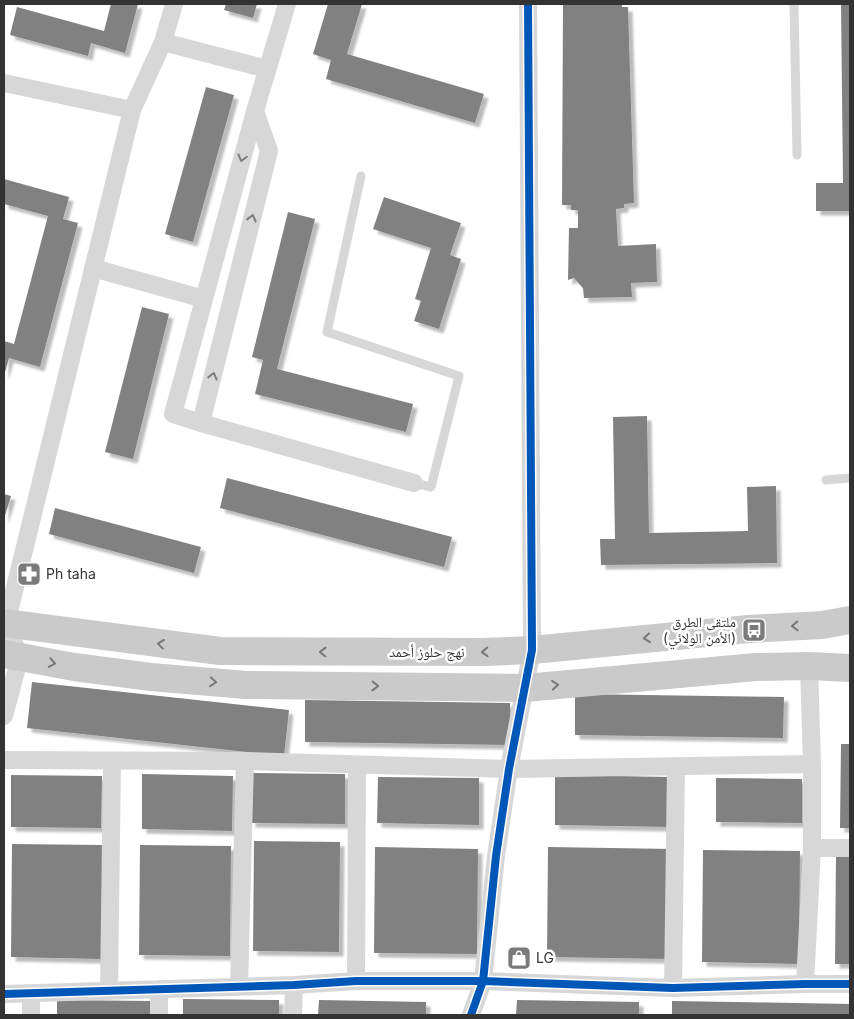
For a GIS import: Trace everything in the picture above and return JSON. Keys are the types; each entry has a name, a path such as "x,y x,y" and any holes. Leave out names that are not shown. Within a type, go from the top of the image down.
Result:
{"main road":[{"name":"نهج حلوز أحمد","path":"5,624 220,651 464,652 532,650 748,629 822,625 847,619"},
{"path":"12,655 74,668 246,685 525,688 756,667 809,666 850,668"},
{"path":"809,666 850,680"}],"street":[{"path":"4,716 12,655 5,624 132,110 164,42 174,4"},
{"path":"288,4 255,111 173,414 414,483"},
{"path":"471,1015 483,981 496,856 509,769 532,650 528,4"},
{"path":"164,42 267,69"},
{"path":"4,83 132,110"},
{"path":"201,423 269,151 255,111"},
{"path":"93,268 204,299"},
{"path":"806,984 812,848 809,666"},
{"path":"4,760 244,761 509,769 812,764"},
{"path":"109,991 112,761"},
{"path":"239,987 244,761"},
{"path":"356,981 357,765"},
{"path":"673,988 676,766"},
{"path":"812,848 850,848"},
{"path":"4,994 294,985 356,981 483,981 673,988 850,984"},
{"path":"293,1015 294,985"},
{"path":"159,989 159,1015"},
{"path":"31,993 31,1015"}],"lane":[{"path":"794,4 797,156"},
{"path":"360,176 327,332 459,376 431,487 414,483"},
{"path":"826,480 850,478"}],"building":[{"path":"111,4 138,4 125,53 91,43 88,56 10,35 17,7 104,31"},
{"path":"226,4 257,4 253,18 224,10"},
{"path":"328,4 362,4 347,54 484,94 475,123 326,79 331,60 313,54"},
{"path":"563,4 622,4 622,7 628,7 634,203 624,204 624,208 616,209 618,246 656,244 657,282 631,283 632,297 584,298 583,288 574,278 568,280 569,228 578,228 578,210 571,210 571,205 562,205"},
{"path":"841,4 850,4 850,211 816,211 816,183 843,183"},
{"path":"206,87 234,95 193,242 165,234"},
{"path":"4,179 69,197 63,219 78,223 40,367 9,358 4,376 4,341 14,344 48,216 4,204"},
{"path":"384,197 461,223 450,255 461,259 439,329 414,321 421,301 415,299 431,248 373,229"},
{"path":"288,212 315,219 277,369 413,404 406,432 255,394 263,360 252,357"},
{"path":"142,307 169,314 133,459 105,452"},
{"path":"647,416 649,533 748,531 747,487 776,486 777,563 601,565 600,539 615,539 613,417"},
{"path":"227,478 452,537 444,567 220,508"},
{"path":"4,494 11,496 4,519"},
{"path":"55,508 201,547 194,573 49,534"},
{"path":"32,682 289,710 284,756 27,728"},
{"path":"575,694 784,697 783,738 575,735"},
{"path":"305,700 510,703 510,745 305,742"},
{"path":"841,744 850,744 850,828 840,828"},
{"path":"251,773 345,774 345,824 251,823"},
{"path":"142,774 233,776 232,831 142,829"},
{"path":"11,775 102,776 101,828 11,827"},
{"path":"555,775 671,777 671,827 555,825"},
{"path":"378,777 479,778 479,825 377,823"},
{"path":"716,778 802,779 802,823 716,822"},
{"path":"254,841 340,842 339,952 253,951"},
{"path":"12,844 103,845 101,959 11,957"},
{"path":"140,845 231,846 230,956 139,955"},
{"path":"375,847 478,849 477,954 374,953"},
{"path":"548,847 673,849 671,959 547,957"},
{"path":"703,850 800,851 799,964 702,962"},
{"path":"836,855 850,856 850,964 835,964"},
{"path":"183,999 279,1000 279,1015 183,1015"},
{"path":"57,1000 151,1001 151,1015 57,1015"},
{"path":"319,1000 426,1002 426,1015 318,1015"},
{"path":"517,1000 639,1002 639,1015 516,1015"},
{"path":"672,1001 850,1004 850,1015 672,1015"}],"cycle path":[{"path":"471,1015 483,981 496,856 509,769 532,650 528,4"},
{"path":"4,994 294,985 356,981 483,981 673,988 850,984"}],"place":[{"name":"Ph taha","path":"29,574"},
{"name":"ملتقى الطرق (الأمن الولائي)","path":"754,630"},
{"name":"LG","path":"519,958"}]}
